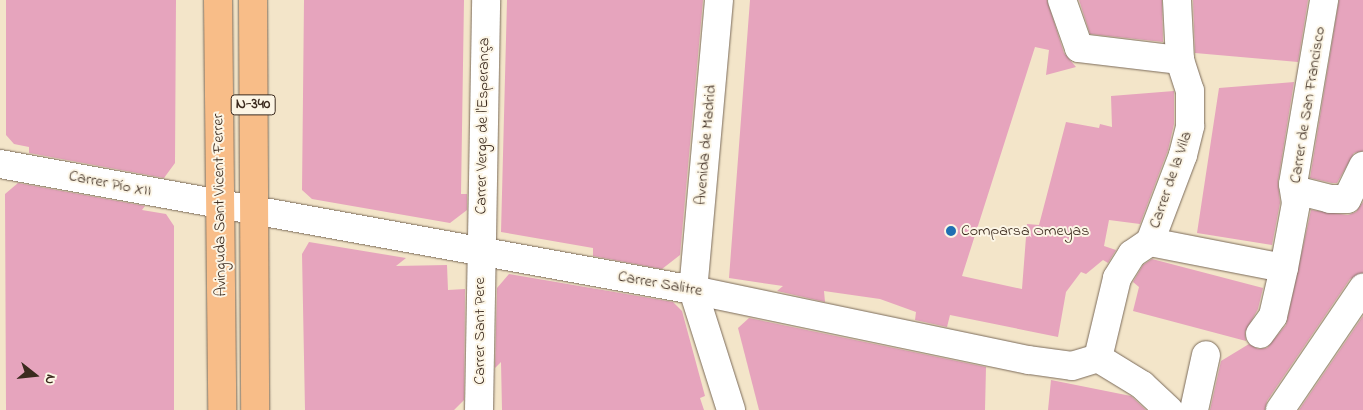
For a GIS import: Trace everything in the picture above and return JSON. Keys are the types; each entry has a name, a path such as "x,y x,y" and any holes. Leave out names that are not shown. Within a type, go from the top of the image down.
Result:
{"highway":[{"name":"Avinguda Sant Vicent Ferrer","path":"218,0 222,410"},
{"name":"Avinguda Sant Vicent Ferrer","path":"253,0 255,410"}],"street":[{"name":"Carrer Verge de l'Esperança","path":"480,252 486,0"},
{"name":"Avenida de Madrid","path":"693,290 719,0"},
{"path":"1062,0 1079,48 1180,60"},
{"name":"Carrer de la Vila","path":"1150,242 1183,155 1190,126 1190,91 1180,60 1176,0"},
{"name":"Carrer de San Francisco","path":"1260,334 1273,316 1284,268 1296,203 1295,190 1324,0"},
{"name":"Carrer Pío XII","path":"0,164 220,205"},
{"path":"1295,190 1330,200 1346,199 1363,166"},
{"name":"Carrer Salitre","path":"220,205 693,290 1047,363 1072,366 1098,358"},
{"path":"1169,410 1142,385 1098,358 1117,278 1132,254 1150,242 1284,268"},
{"name":"Carrer Sant Pere","path":"480,252 480,410"},
{"path":"1280,410 1363,288"},
{"path":"693,290 731,410"},
{"path":"1194,410 1206,355"}],"building":[{"path":"6,0 176,0 175,163 164,178 29,153 29,147 14,144 6,135"},
{"path":"304,0 464,0 461,194 467,194 467,210 450,223 312,199 302,190"},
{"path":"507,0 703,0 680,255 662,269 593,256 593,248 501,232"},
{"path":"750,0 1047,0 1064,53 1076,67 1046,75 1049,50 1035,47 962,276 1022,289 1027,224 1039,225 1066,122 1099,128 1100,124 1112,127 1111,96 1174,91 1174,124 1168,150 1140,224 1109,220 1104,246 1116,250 1108,263 1103,260 1086,274 1081,272 1066,292 1058,337 950,315 947,327 915,320 916,312 880,299 824,291 825,302 777,291 783,286 729,278"},
{"path":"1079,0 1162,0 1163,42 1090,34"},
{"path":"1193,0 1308,0 1298,62 1195,53"},
{"path":"1339,0 1363,0 1363,151 1354,153 1337,183 1332,183 1310,178"},
{"path":"1294,82 1278,181 1280,203 1272,245 1197,233 1219,88"},
{"path":"18,183 145,206 142,210 166,214 174,226 174,410 6,410 5,194"},
{"path":"1363,202 1363,273 1350,279 1267,401 1265,410 1210,410 1221,361 1249,344 1258,349 1267,348 1286,325 1311,210 1348,215 1356,212"},
{"path":"309,242 406,258 396,266 447,265 448,290 465,289 464,400 454,410 305,410 302,254"},
{"path":"1152,259 1263,288 1258,309 1245,332 1246,341 1133,311 1139,287 1133,282 1143,265"},
{"path":"509,274 673,302 682,311 705,396 700,398 704,410 502,410 501,362 495,368 497,288"},
{"path":"1363,316 1363,410 1299,410"},
{"path":"749,318 986,367 985,410 759,410 738,328"},
{"path":"1051,380 1131,396 1146,410 1048,410"}],"place":[{"name":"Comparsa Omeyas","path":"951,231"}]}
